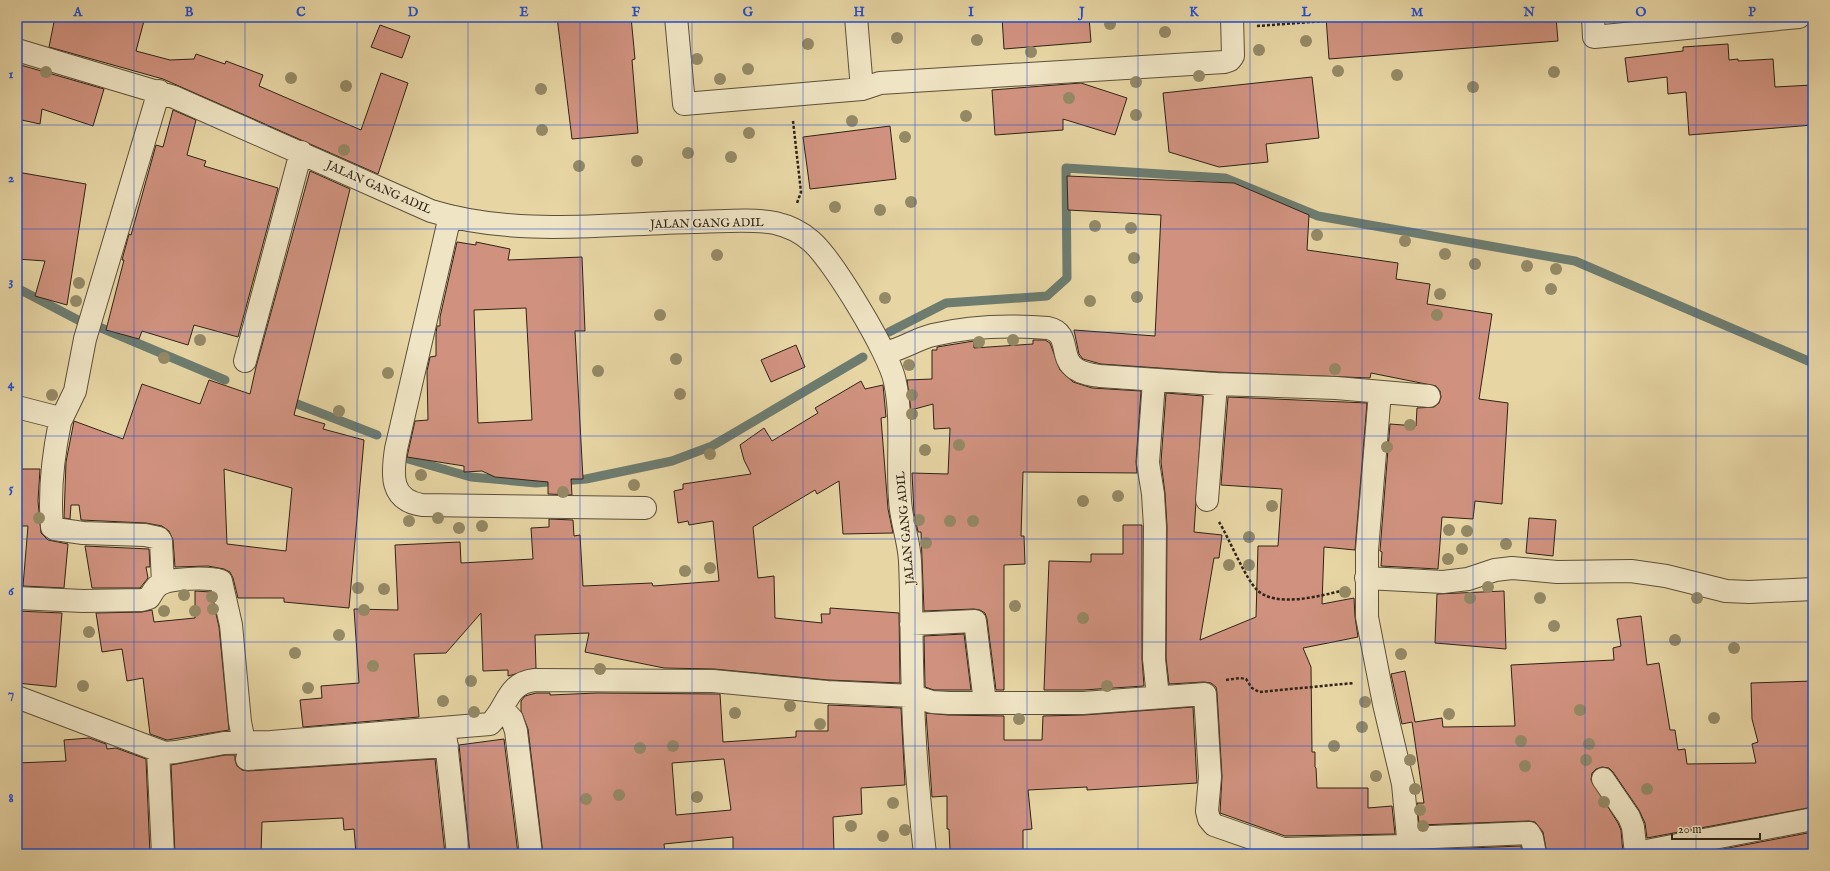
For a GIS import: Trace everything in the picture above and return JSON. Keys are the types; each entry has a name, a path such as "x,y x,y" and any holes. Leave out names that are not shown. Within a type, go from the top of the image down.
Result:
{"street":[{"path":"676,17 684,104 862,88 880,83 1224,62 1230,60 1233,56 1233,22"},
{"path":"856,17 862,88"},
{"path":"1593,17 1594,37 1799,17"},
{"name":"JALAN GANG ADIL","path":"17,50 159,91 301,152 431,211 450,216 489,224 535,227 756,221 787,227 804,236 825,256 884,353 895,380 898,399 900,500 910,558 913,696 924,854"},
{"path":"159,91 85,339 76,391 60,422 55,441 52,477 52,527 55,529 83,533 145,535 159,538 161,541 163,583"},
{"path":"245,361 301,152"},
{"path":"450,216 396,449 394,476 399,493 406,501 422,505 645,508"},
{"path":"884,353 931,336 949,332 995,328 1048,328 1055,329 1060,334 1070,362 1080,371 1100,376 1154,381 1336,388 1429,396"},
{"path":"1154,381 1148,464 1153,494 1155,527 1154,659 1158,697"},
{"path":"1207,500 1216,384"},
{"path":"1380,392 1366,583 1366,617 1403,784 1406,846"},
{"path":"17,407 56,417 60,422"},
{"path":"1366,583 1443,582 1468,579 1486,572 1512,568 1557,572 1631,571 1666,576 1726,591 1749,592 1813,589"},
{"path":"17,598 83,601 142,600 149,598 156,588 163,583 176,580 208,579 219,580 222,582 231,626 240,722 245,751"},
{"path":"911,624 975,621 985,702"},
{"path":"17,697 158,751 176,752 224,743 245,751 271,742 446,737 490,724 502,708 512,690 525,681 535,680 713,681 827,692 913,696 943,703 1083,703 1205,694 1210,777 1207,811 1209,819 1214,825 1283,849 1406,846 1529,833 1532,838 1535,854"},
{"path":"502,708 512,718 516,731 531,854"},
{"path":"446,737 458,854"},
{"path":"158,751 163,854"},
{"path":"1603,779 1629,817 1633,827 1636,854 1813,819"}],"path":[{"path":"1233,22 1325,21"},
{"path":"787,227 801,192 790,95"},
{"path":"1207,500 1250,580 1257,590 1262,593 1279,598 1294,600 1346,590 1366,583"},
{"path":"1205,694 1211,686 1240,678 1246,679 1252,688 1259,692 1379,680"}],"building":[{"path":"55,17 145,17 136,51 170,60 194,59 196,54 225,64 226,61 263,75 259,86 361,130 381,73 408,83 378,174 163,79 49,47"},
{"path":"557,17 631,17 635,59 632,60 638,133 572,139"},
{"path":"1002,17 1089,17 1091,42 1004,49"},
{"path":"1326,17 1556,17 1558,41 1329,59"},
{"path":"380,25 410,36 402,58 371,47"},
{"path":"1728,44 1729,60 1738,59 1738,61 1773,59 1775,87 1813,85 1813,125 1689,135 1686,92 1668,94 1667,77 1628,82 1625,58 1683,51 1683,47"},
{"path":"17,64 104,89 93,126 42,109 40,124 17,119"},
{"path":"1312,77 1319,138 1266,144 1268,162 1219,167 1169,152 1163,93"},
{"path":"1081,83 1127,98 1115,135 1063,119 1063,130 995,135 992,90"},
{"path":"173,110 196,120 187,155 206,161 204,166 278,188 238,337 194,325 188,345 142,331 139,339 106,330 129,234 131,235 156,145 163,147"},
{"path":"890,126 896,179 810,189 803,137"},
{"path":"310,171 350,189 294,415 325,424 323,429 364,440 349,608 284,602 284,598 238,598 233,578 230,572 224,569 208,566 175,567 173,540 169,531 162,526 146,523 81,520 79,505 71,505 70,519 64,518 66,462 74,421 123,439 142,384 200,404 209,380 250,394 256,367","holes":["224,469 292,488 286,551 227,544"]},
{"path":"17,172 86,184 67,305 35,296 45,261 17,259"},
{"path":"1067,176 1234,183 1309,215 1307,250 1398,263 1396,279 1430,284 1427,304 1492,314 1479,399 1508,403 1502,504 1475,501 1473,519 1442,517 1438,569 1381,566 1382,552 1380,551 1390,424 1416,426 1417,408 1434,407 1439,403 1441,397 1440,391 1436,386 1371,373 1370,378 1217,372 1101,364 1083,359 1079,354 1074,330 1155,336 1161,215 1068,210"},
{"path":"457,242 476,245 476,242 510,249 508,260 582,257 585,331 575,331 583,479 571,479 572,495 548,494 548,482 495,477 482,471 464,472 464,466 407,457 415,421 428,420 427,371 430,357 436,356 436,334 437,326 440,326 440,317","holes":["526,308 532,420 478,423 474,310"]},
{"path":"1033,340 1045,340 1050,343 1060,370 1073,382 1092,388 1141,391 1136,462 1137,473 1023,472 1021,536 1024,536 1025,564 1004,565 1004,690 996,690 985,613 974,609 924,611 921,532 918,532 914,513 912,473 948,474 950,428 934,429 933,404 911,410 907,380 932,379 932,350 937,350 937,347 974,341 974,348 1033,344"},
{"path":"796,345 805,367 771,382 761,360"},
{"path":"861,381 865,389 883,385 886,417 881,418 888,509 893,533 843,534 839,481 817,494 815,490 753,527 758,578 774,576 775,618 822,623 821,614 830,614 830,608 899,613 900,683 828,680 714,669 664,668 585,652 589,633 535,635 536,668 508,676 508,670 483,671 481,613 446,653 414,654 419,717 303,727 300,700 322,698 321,686 359,683 354,609 398,610 395,545 460,542 461,563 533,559 531,528 549,527 549,519 573,520 574,536 580,535 583,586 652,583 653,586 719,581 713,521 689,525 688,521 678,523 674,491 683,489 683,484 751,474 744,460 740,445 764,428 772,441 818,413 815,408"},
{"path":"1166,393 1203,396 1194,532 1222,535 1219,558 1214,558 1200,640 1256,617 1258,546 1278,546 1282,489 1221,485 1228,397 1367,403 1355,550 1324,547 1322,604 1354,598 1358,637 1303,648 1311,667 1312,752 1315,752 1317,788 1368,788 1368,808 1392,806 1395,834 1285,836 1220,813 1222,776 1216,687 1211,683 1204,682 1169,684 1166,658 1167,526 1161,462"},
{"path":"17,469 40,469 38,501 41,533 48,540 68,544 64,588 23,586 28,526 17,526"},
{"path":"1529,518 1556,520 1553,556 1526,553"},
{"path":"1123,525 1142,525 1142,659 1144,686 1083,690 1044,690 1049,561 1091,562 1091,554 1123,554"},
{"path":"85,546 149,549 150,567 146,567 148,578 140,588 92,588"},
{"path":"195,591 211,592 219,627 229,730 167,740 150,734 143,678 127,681 122,649 102,652 96,613 142,612 152,610 154,622 195,618"},
{"path":"1504,591 1506,649 1435,643 1437,594"},
{"path":"17,611 62,613 56,687 17,683"},
{"path":"1641,616 1647,665 1659,663 1670,730 1675,730 1678,750 1685,749 1687,764 1756,763 1752,744 1758,742 1752,719 1751,683 1813,681 1813,807 1647,838 1645,823 1639,810 1613,772 1609,768 1602,767 1596,769 1592,773 1591,780 1618,823 1621,830 1623,854 1547,854 1543,832 1535,822 1529,821 1419,825 1417,803 1424,803 1412,722 1402,724 1391,674 1405,671 1415,722 1442,718 1443,727 1515,726 1511,665 1614,660 1613,648 1621,646 1617,619"},
{"path":"964,634 971,690 934,690 925,687 924,636"},
{"path":"536,693 550,693 550,695 597,693 720,694 723,742 796,737 796,731 828,731 828,705 901,708 905,785 861,788 862,814 833,817 834,854 733,854 733,837 664,844 665,854 543,854 528,729 521,711 521,701 525,696","holes":["724,759 731,810 676,815 672,763"]},
{"path":"1193,707 1197,783 1087,790 1087,787 1028,790 1032,829 1023,830 1023,850 950,850 949,829 947,829 947,796 932,797 926,713 1004,716 1004,740 1042,740 1043,716 1084,715"},
{"path":"89,738 106,744 107,749 116,748 146,759 150,854 17,854 17,763 66,761 64,740"},
{"path":"504,739 518,854 470,854 459,745"},
{"path":"225,755 235,755 237,766 242,770 248,771 435,759 445,854 387,854 387,852 356,854 354,829 344,830 343,818 262,822 261,854 175,854 171,765"},
{"path":"1813,832 1813,854 1697,854"},
{"path":"1521,846 1522,854 1417,854 1417,850"}],"waterway":[{"path":"889,332 946,303 1047,296 1067,278 1066,168 1225,178 1318,216 1575,261 1813,363"},
{"path":"17,288 78,320"},
{"path":"99,327 225,380"},
{"path":"408,459 471,477 536,483 586,479 672,461 712,446 863,357"},
{"path":"287,400 377,435"}]}
